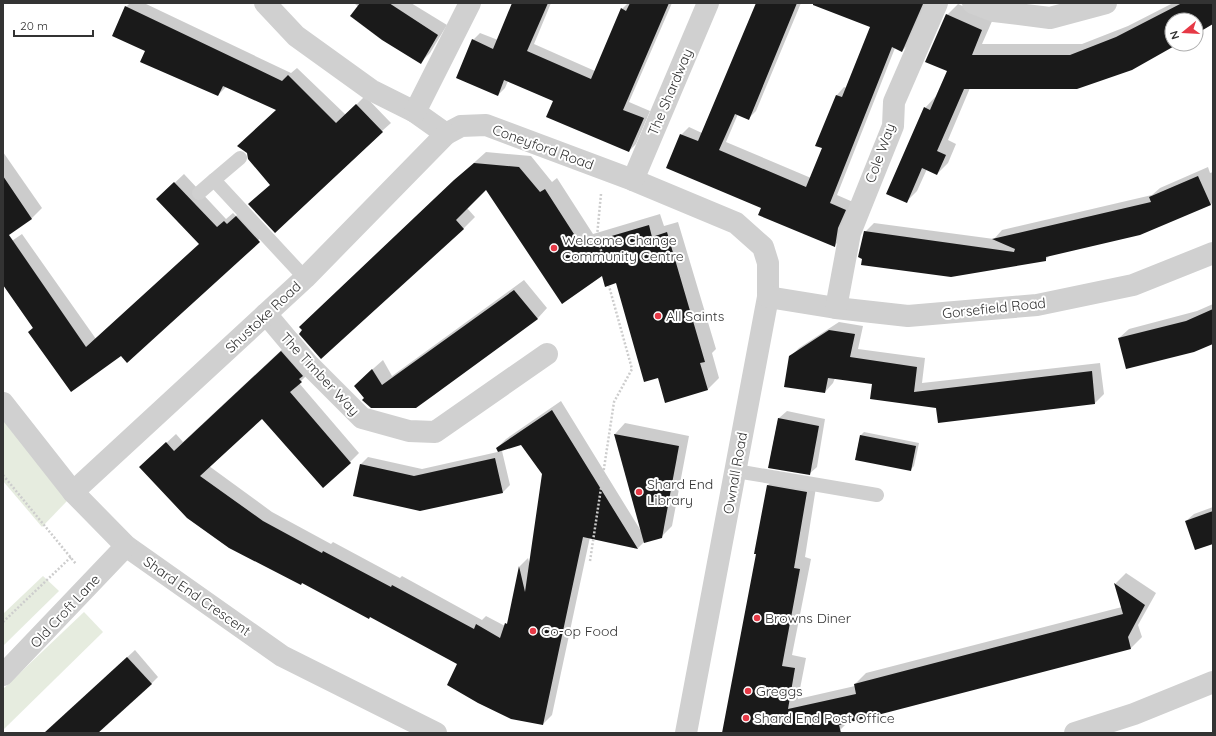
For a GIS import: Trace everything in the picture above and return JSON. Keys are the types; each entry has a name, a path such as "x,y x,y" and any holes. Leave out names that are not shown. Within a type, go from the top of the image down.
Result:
{"street":[{"path":"266,3 296,36 371,90 415,112 446,134"},
{"path":"415,112 470,3"},
{"name":"The Shardway","path":"633,180 708,3"},
{"name":"Cole Way","path":"836,308 850,233 893,126 894,102 938,3"},
{"path":"974,3 994,11 1050,18 1106,3"},
{"name":"Coneyford Road","path":"446,134 461,126 486,125 633,180 736,223"},
{"name":"Shustoke Road","path":"73,492 305,278 446,134"},
{"name":"Ownall Road","path":"686,733 768,297 768,263 763,247 736,223"},
{"name":"Gorsefield Road","path":"768,297 836,308 908,316 1037,305 1134,285 1213,253"},
{"name":"The Timber Way","path":"266,314 308,364 362,418 409,431 435,432 547,354"},
{"name":"Shard End Crescent","path":"3,403 73,492 126,546 282,656 436,733"},
{"name":"Old Croft Lane","path":"3,676 126,546"},
{"path":"1075,733 1134,714 1213,682"}],"lane":[{"path":"199,194 240,158"},
{"path":"214,180 305,278"},
{"path":"736,471 877,495"}],"path":[{"path":"602,254 597,236 604,169"},
{"path":"590,561 614,402 632,369 610,286"},
{"path":"3,474 92,582"},
{"path":"3,622 71,557"}],"shaded area":[{"path":"3,419 67,501 42,527 3,481"},
{"path":"43,576 59,591 3,646 3,614"},
{"path":"84,612 103,632 3,730 3,689"}],"building":[{"path":"360,3 389,3 438,35 421,64 382,40 350,16"},
{"path":"512,3 548,3 527,51 591,79 621,8 626,11 630,3 669,3 623,110 644,118 629,152 546,117 553,101 504,80 498,96 456,78 472,39 493,49"},
{"path":"756,3 797,3 749,120 735,114 719,150 806,187 822,148 815,146 836,95 842,97 870,27 813,5 813,3 923,4 902,52 892,47 830,203 846,210 838,228 835,247 758,215 761,208 666,168 680,134 698,141"},
{"path":"1182,3 1213,3 1213,24 1204,29 1204,12 1165,12"},
{"path":"125,6 282,81 288,75 336,123 356,104 383,132 275,233 248,204 270,185 248,159 247,153 237,146 276,110 223,86 218,96 140,62 145,51 112,36"},
{"path":"1164,12 1164,52 1132,70 1077,89 964,89 937,151 946,155 937,175 922,168 907,203 886,194 924,107 930,110 947,71 925,62 946,14 982,30 972,55 1070,55 1116,37"},
{"path":"474,163 519,167 540,192 545,189 581,245 649,225 652,237 667,232 705,362 700,363 708,390 665,403 658,378 644,382 616,283 605,287 602,276 562,304 486,190 456,220 464,229 321,359 299,334 302,330 299,327 454,180"},
{"path":"3,176 32,219 9,235 86,347 199,244 156,199 174,182 217,227 224,221 227,224 236,216 260,242 127,363 121,356 71,392 28,332 33,328 3,285"},
{"path":"1198,176 1211,205 1140,235 1046,257 1046,261 951,277 861,265 862,259 858,257 864,231 1014,252 1015,249 992,239 1151,202 1149,197"},
{"path":"514,290 538,319 434,395 416,408 371,408 362,400 364,398 354,386 372,369 382,385"},
{"path":"1213,309 1213,344 1194,352 1126,369 1118,338 1186,321"},
{"path":"829,330 855,334 850,357 917,367 914,392 1092,371 1095,404 938,423 936,408 870,399 872,384 828,378 825,393 784,387 789,356"},
{"path":"281,351 303,376 299,379 302,382 290,392 351,463 323,488 262,419 200,476 263,521 322,553 323,551 391,587 392,585 474,629 476,624 500,638 505,623 507,624 519,566 525,592 542,474 521,445 498,452 496,448 552,410 638,549 583,537 543,725 511,719 478,703 447,685 457,664 370,617 369,619 302,583 301,585 229,548 187,518 139,467 166,442 174,451"},
{"path":"778,418 819,426 810,475 768,468"},
{"name":"Shard End Library","path":"614,434 679,446 662,538 644,543"},
{"path":"860,435 916,446 911,471 855,460"},
{"path":"495,458 503,493 420,511 353,496 360,464 414,476"},
{"path":"767,485 807,492 794,568 800,569 782,666 795,668 788,709 856,694 854,684 1123,614 1114,583 1145,605 1128,637 1131,649 839,725 841,733 722,733 756,554 754,554"},
{"path":"1213,511 1213,544 1195,550 1185,521"},
{"path":"127,657 152,684 98,733 44,733"}],"place":[{"name":"Welcome Change Community Centre","path":"554,248"},
{"name":"All Saints","path":"658,316"},
{"name":"Shard End Library","path":"639,492"},
{"name":"Browns Diner","path":"757,618"},
{"name":"Co-op Food","path":"533,631"},
{"name":"Greggs","path":"748,691"},
{"name":"Shard End Post Office","path":"746,718"}]}
